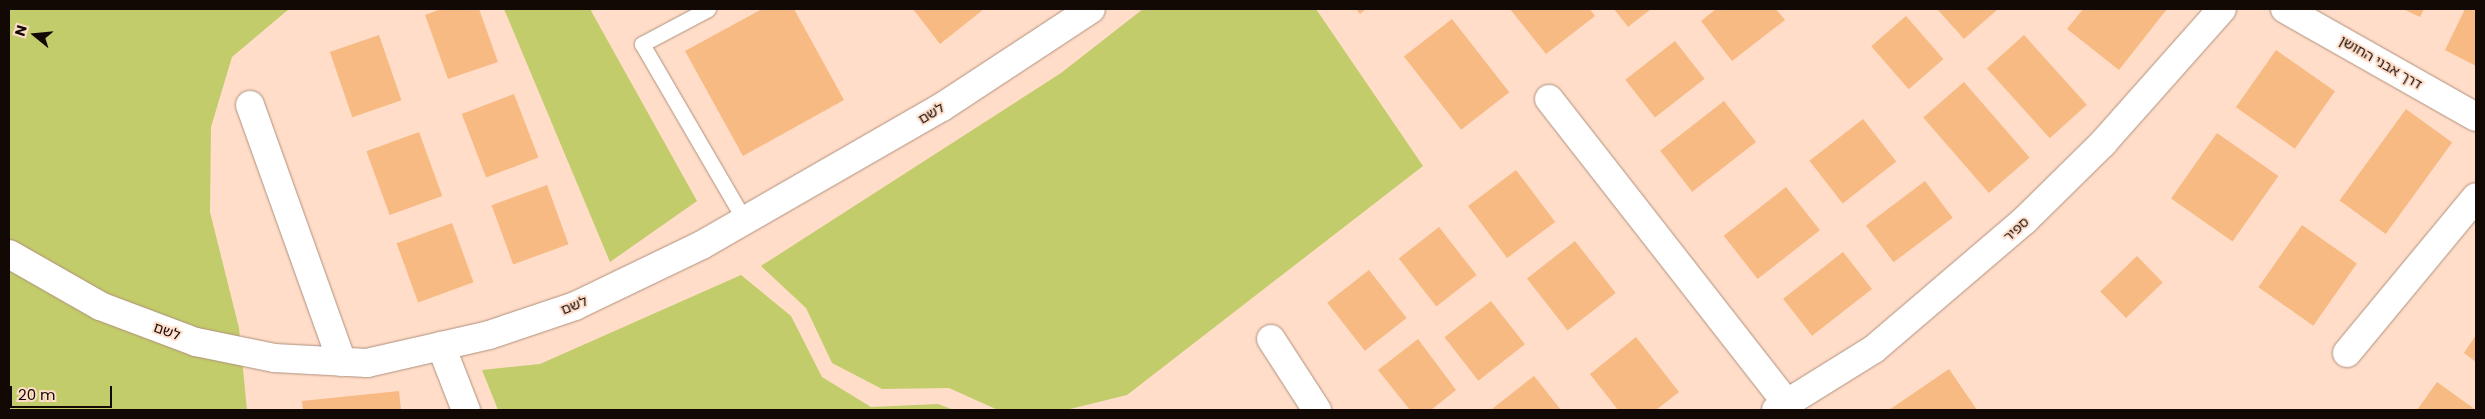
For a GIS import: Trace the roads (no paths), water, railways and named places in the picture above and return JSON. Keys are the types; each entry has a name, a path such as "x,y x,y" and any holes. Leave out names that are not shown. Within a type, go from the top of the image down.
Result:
{"street":[{"name":"לשם","path":"9,254 100,306 196,342 274,358 367,363 489,335 575,306 745,220 942,107 1091,9"},
{"name":"ספיר","path":"1781,407 1874,349 2025,220 2103,143 2222,9"},
{"name":"דרך אבני החושן","path":"2285,9 2476,117"},
{"path":"1549,99 1781,407"},
{"path":"250,105 342,362"},
{"path":"2347,353 2476,197"},
{"path":"1271,340 1317,410"},
{"path":"441,346 466,410"}],"lane":[{"path":"708,9 642,44 745,220"}]}
